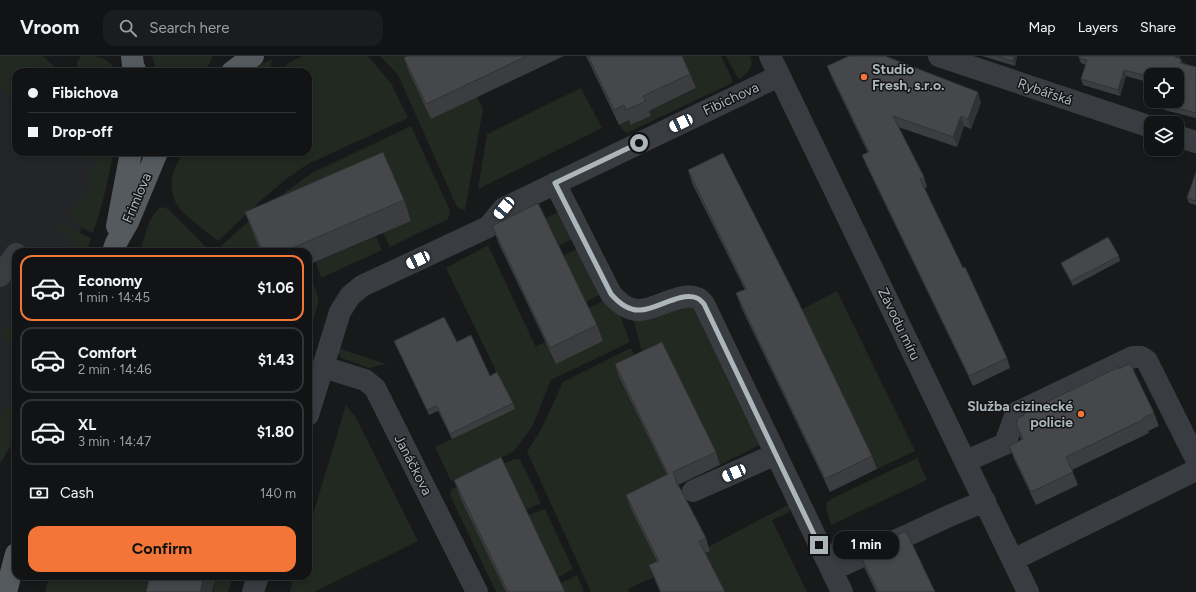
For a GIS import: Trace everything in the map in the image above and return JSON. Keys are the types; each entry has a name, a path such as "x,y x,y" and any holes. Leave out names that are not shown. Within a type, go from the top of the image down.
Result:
{"main road":[{"path":"132,56 134,68"},
{"path":"229,68 232,56"},
{"path":"237,68 253,56"},
{"name":"Frimlova","path":"115,248 118,218 130,156"},
{"name":"Frimlova","path":"115,248 128,222 155,156"},
{"path":"6,592 12,569"}],"street":[{"name":"Závodu míru","path":"770,56 1028,592"},
{"name":"Rybářská","path":"939,56 1144,125"},
{"name":"Fibichova","path":"312,401 340,312 350,296 362,286 488,228 504,208 779,76"},
{"path":"1184,138 1196,142"},
{"path":"555,183 611,294 617,301 626,307 638,311 649,309 677,298 690,296 698,298 704,304 842,592"},
{"path":"0,276 12,260"},
{"path":"966,461 1005,444 1016,413 1133,357 1141,357 1147,361 1196,459"},
{"name":"Janáčkova","path":"323,367 365,380 375,388 477,592"},
{"path":"693,491 776,454"},
{"path":"1013,560 1196,470"},
{"path":"832,570 985,501"},
{"path":"253,592 257,580"}],"shaded area":[{"path":"0,56 12,68 12,156 104,156 92,203 74,248 12,248 12,410 0,429"},
{"path":"0,56 43,56 56,68 12,68 12,98 0,88"},
{"path":"81,56 94,56 106,60 114,68 78,68 77,63"},
{"path":"152,56 212,56 207,68 156,68"},
{"path":"303,56 368,56 391,83 408,118 308,164 286,179 218,241 180,209 173,195 172,179 174,171 182,156 312,156 312,68 283,68 290,62"},
{"path":"380,56 444,56 477,97 483,109 465,210 457,207 398,75"},
{"path":"680,56 721,56 732,79 732,83 627,133 624,132 619,125 629,120 632,125 651,116 649,111 695,89"},
{"path":"726,56 750,56 752,64 751,67 739,80"},
{"path":"272,59 270,68 254,68"},
{"path":"581,88 602,128 478,189 487,134"},
{"path":"411,126 450,210 448,219 390,247 383,233 253,232 259,248 223,248 221,246 267,205 312,173"},
{"path":"88,156 112,156 105,193 93,233 84,229 67,216 92,186 85,177 97,163"},
{"path":"162,207 168,209 207,248 141,248 150,220 157,210"},
{"path":"560,211 574,238 557,247 544,219"},
{"path":"63,221 79,233 91,238 87,248 68,248 73,241 60,231 59,228"},
{"path":"376,236 382,250 321,278 316,262"},
{"path":"488,245 540,356 536,346 546,342 587,309 607,299 617,308 630,342 551,380 532,427 513,452 451,481 435,447 452,439 499,377 446,268"},
{"path":"579,248 601,294 584,303 562,256"},
{"path":"312,280 318,297 318,304 312,324"},
{"path":"837,291 915,451 877,469 801,310"},
{"path":"673,307 692,307 699,312 763,443 720,465 667,355 642,352 633,318"},
{"path":"12,319 12,345 0,335"},
{"path":"338,348 386,364 369,368 341,358"},
{"path":"631,348 640,367 619,377 673,487 663,573 628,589 629,592 591,592 527,451 541,430 563,382"},
{"path":"12,401 12,444 0,464 0,416"},
{"path":"346,405 356,418 418,541 314,592 290,592 293,580 312,580 312,518"},
{"path":"917,458 927,480 831,525 826,503 833,498"},
{"path":"514,459 520,459 541,503 524,511 506,592 496,592 450,495 452,489"},
{"path":"786,506 792,506 788,513 772,520 807,592 723,592 704,553 708,547"},
{"path":"545,509 573,569 557,578 527,516"},
{"path":"577,575 584,592 563,592 559,584"},
{"path":"48,580 162,580 158,592 45,592"},
{"path":"216,580 232,580 228,592 213,592"}],"building":[{"path":"407,56 527,56 426,104 404,58"},
{"path":"588,56 682,56 690,74 643,96 646,101 626,110 624,105 614,110"},
{"path":"849,56 885,56 978,92 968,119 961,116 953,137 893,116 924,177 920,179 963,268 965,267 1007,358 969,376 862,155 869,152 827,66"},
{"path":"997,56 1014,56 1013,61"},
{"path":"1079,56 1176,56 1175,57 1181,59 1180,63 1196,67 1196,113 1177,108 1184,108 1184,68 1144,68 1144,75 1124,70 1118,90 1081,79 1087,60 1079,58"},
{"path":"383,152 404,200 292,248 261,248 245,212"},
{"path":"723,153 796,297 872,456 825,479 736,293 746,289 688,170"},
{"path":"1196,172 1196,201 1187,198"},
{"path":"538,203 597,325 550,348 492,226"},
{"path":"1108,237 1119,256 1071,281 1061,263"},
{"path":"444,317 457,342 471,335 490,376 497,372 513,403 450,434 437,406 427,410 394,341"},
{"path":"662,342 716,452 673,472 677,484 706,538 699,541 725,592 661,592 649,565 659,561 626,495 668,474 615,364"},
{"path":"1130,363 1154,413 1066,457 1073,472 1031,492 1009,446 1023,439 1016,424 1018,418 1024,415 1024,413"},
{"path":"501,457 565,592 508,592 454,480"},
{"path":"906,531 935,592 878,592 859,553"},
{"path":"149,580 203,580 200,592 146,592"}],"place":[{"name":"Studio Fresh, s.r.o.","path":"864,77"},
{"name":"Služba cizinecké policie","path":"1081,414"}],"route":[{"path":"639,143 555,183 573,216 611,294 617,301 626,307 638,311 649,309 677,298 690,296 698,298 704,304 819,545"}]}
